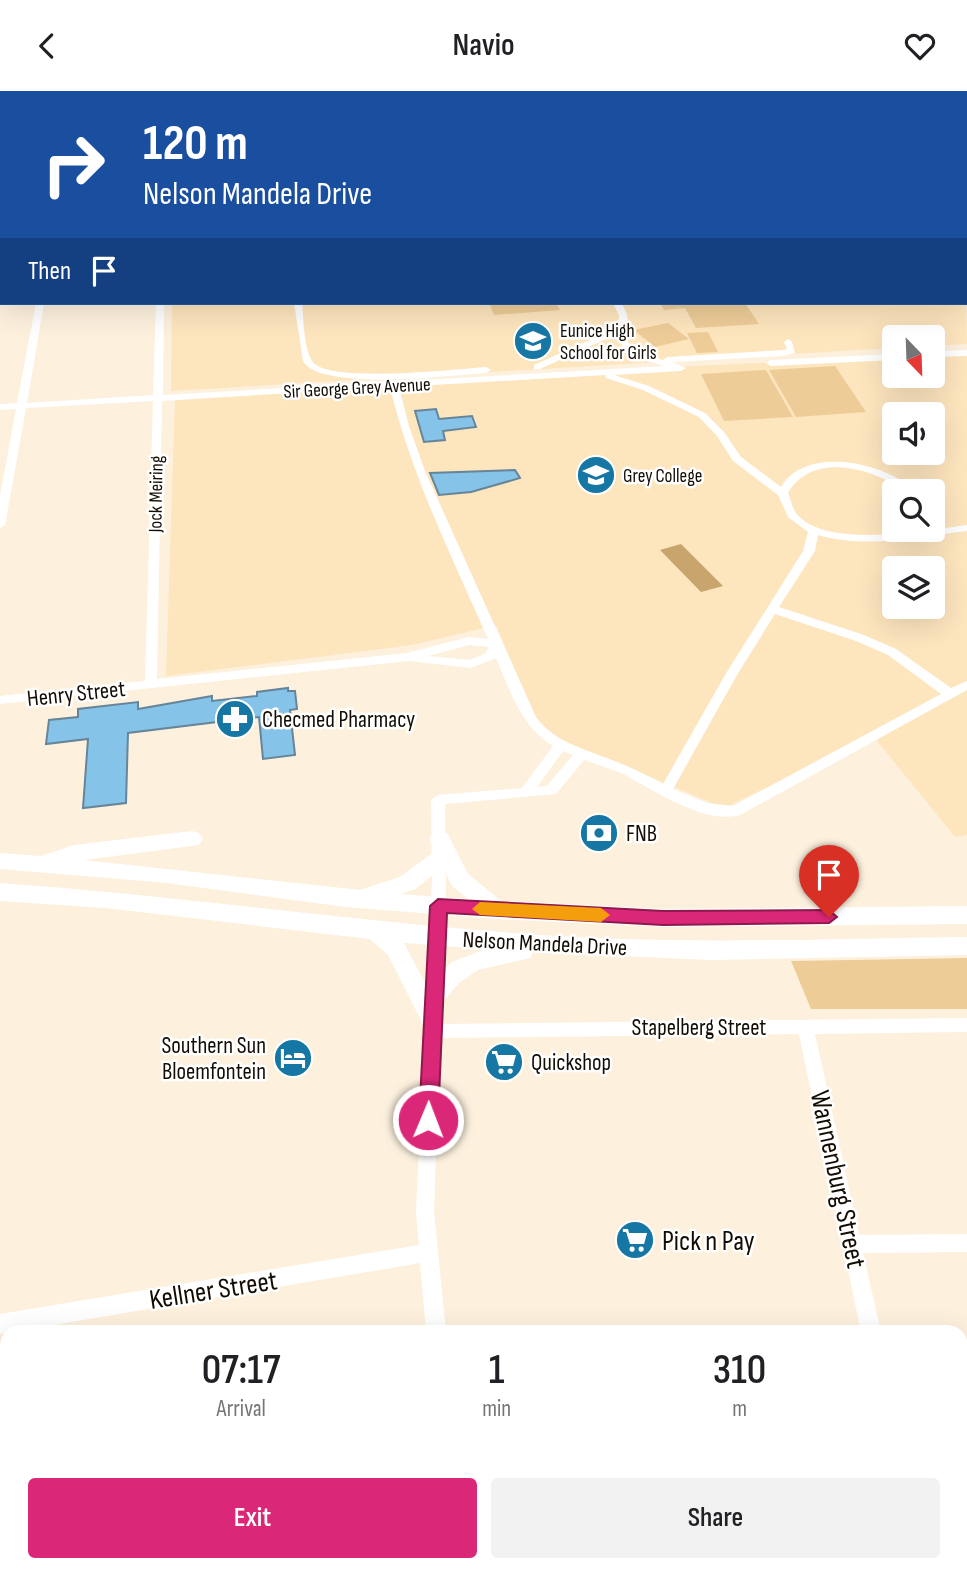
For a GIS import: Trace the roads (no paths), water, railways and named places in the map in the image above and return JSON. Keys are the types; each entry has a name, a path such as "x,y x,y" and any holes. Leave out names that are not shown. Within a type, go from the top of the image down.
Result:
{"highway":[{"path":"42,864 74,853 192,839"},
{"path":"346,898 407,883 440,849 460,880 496,910"},
{"name":"Nelson Mandela Drive","path":"0,861 167,875 346,898 496,910 663,918 967,915"},
{"name":"Nelson Mandela Drive","path":"0,892 171,905 436,937 555,945 710,951 967,946"},
{"path":"375,930 396,949 432,1016"},
{"path":"432,1016 445,979 465,964 555,945"}],"street":[{"path":"0,525 19,405 40,305"},
{"name":"Jock Meiring","path":"151,685 160,305"},
{"path":"298,305 308,362 314,370 330,376 783,353 793,349 788,342"},
{"path":"618,305 624,317 620,336 624,344 654,361 681,368"},
{"path":"537,367 623,328"},
{"path":"945,354 967,353"},
{"name":"Sir George Grey Avenue","path":"0,406 33,407 882,357"},
{"path":"586,373 634,383 689,407 711,422 737,459 783,493 790,512 814,529 843,538 872,540 882,538"},
{"path":"24,379 33,402 50,406"},
{"path":"394,385 413,453 510,676 531,721 546,736 561,745 716,811 743,809 967,685"},
{"name":"Sir George Grey Avenue","path":"0,413 19,405"},
{"path":"753,472 796,475 816,467 855,466 882,473 891,479"},
{"path":"783,493 796,475"},
{"path":"945,530 967,528"},
{"path":"665,791 809,551 814,529"},
{"path":"809,551 843,538"},
{"path":"773,609 892,652 950,694"},
{"path":"407,657 469,641 496,644"},
{"path":"407,657 464,663 481,661 489,657 496,644"},
{"name":"Henry Street","path":"0,700 407,657"},
{"path":"481,661 501,668 510,676"},
{"path":"527,791 561,745"},
{"path":"435,1325 425,1212 440,849 438,800 551,790 582,753"},
{"name":"Stapelberg Street","path":"432,1016 678,1026 967,1025"},
{"name":"Wannenburg Street","path":"806,1027 870,1325"},
{"path":"854,1244 967,1243"},
{"name":"Kellner Street","path":"0,1324 427,1253"}],"place":[{"name":"Eunice High School for Girls","path":"533,341"},
{"name":"Grey College","path":"596,475"},
{"name":"Checmed Pharmacy","path":"235,719"},
{"name":"FNB","path":"599,833"},
{"name":"Southern Sun Bloemfontein","path":"293,1058"},
{"name":"Quickshop","path":"504,1062"},
{"name":"Pick n Pay","path":"635,1240"}]}
